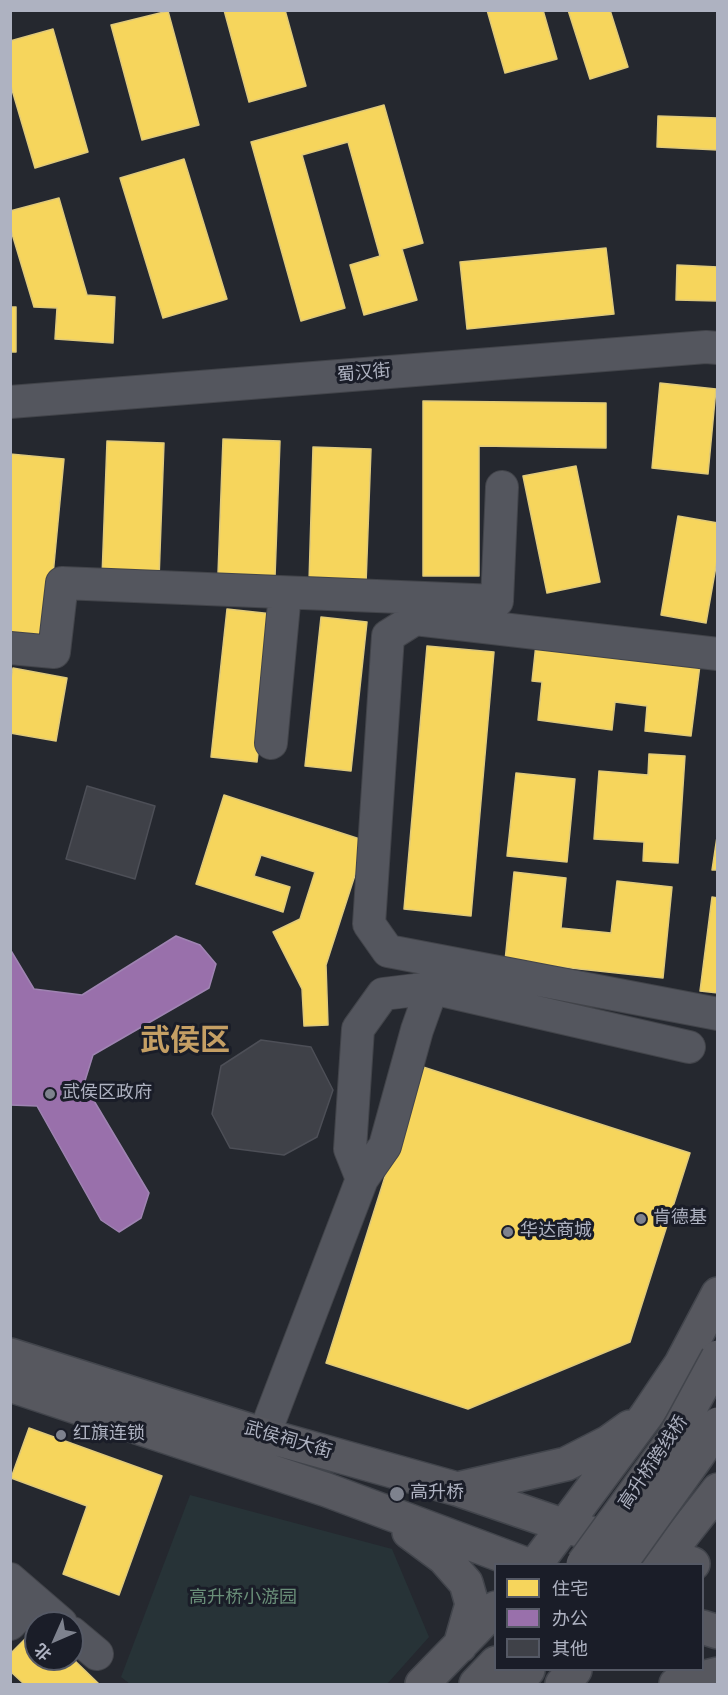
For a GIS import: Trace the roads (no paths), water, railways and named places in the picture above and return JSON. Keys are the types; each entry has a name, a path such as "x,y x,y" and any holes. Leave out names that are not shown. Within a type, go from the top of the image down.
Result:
{"main road":[{"path":"537,1563 646,1416 681,1364 717,1294"},
{"name":"武侯祠大街","path":"10,1355 264,1435 457,1489 673,1562"},
{"name":"高升桥跨线桥","path":"584,1563 673,1440 717,1357"},
{"name":"武侯祠大街","path":"12,1393 327,1490 522,1563"},
{"path":"457,1489 566,1464 609,1442 646,1416"},
{"name":"高升桥跨线桥","path":"621,1563 698,1455 717,1424"},
{"path":"327,1490 403,1528 444,1558 466,1583 472,1604 460,1646"},
{"path":"673,1562 717,1490"},
{"path":"422,1684 494,1609"},
{"path":"476,1684 494,1664"},
{"path":"514,1684 527,1671"},
{"path":"562,1684 574,1671"},
{"path":"676,1684 717,1674"}],"street":[{"name":"蜀汉街","path":"10,402 705,347 717,348"},
{"path":"10,648 54,652 62,583 497,601 502,488"},
{"path":"270,743 285,592"},
{"path":"717,654 415,619 388,636 369,924 388,951 717,1014"},
{"path":"264,1435 362,1179 385,1146 417,1030 432,988"},
{"path":"362,1179 350,1149 358,1029 383,994 432,988 689,1047"},
{"path":"10,1579 47,1611"},
{"path":"10,1624 34,1600"},
{"path":"84,1643 97,1654"}],"place":[{"name":"武侯区政府","path":"50,1094"},
{"name":"肯德基","path":"641,1219"},
{"name":"华达商城","path":"508,1232"},
{"name":"红旗连锁","path":"61,1435"},
{"name":"高升桥","path":"397,1494"}],"district":[{"name":"武侯区","path":"185,1043"}],"park label":[{"name":"高升桥小游园","path":"243,1599"}]}
